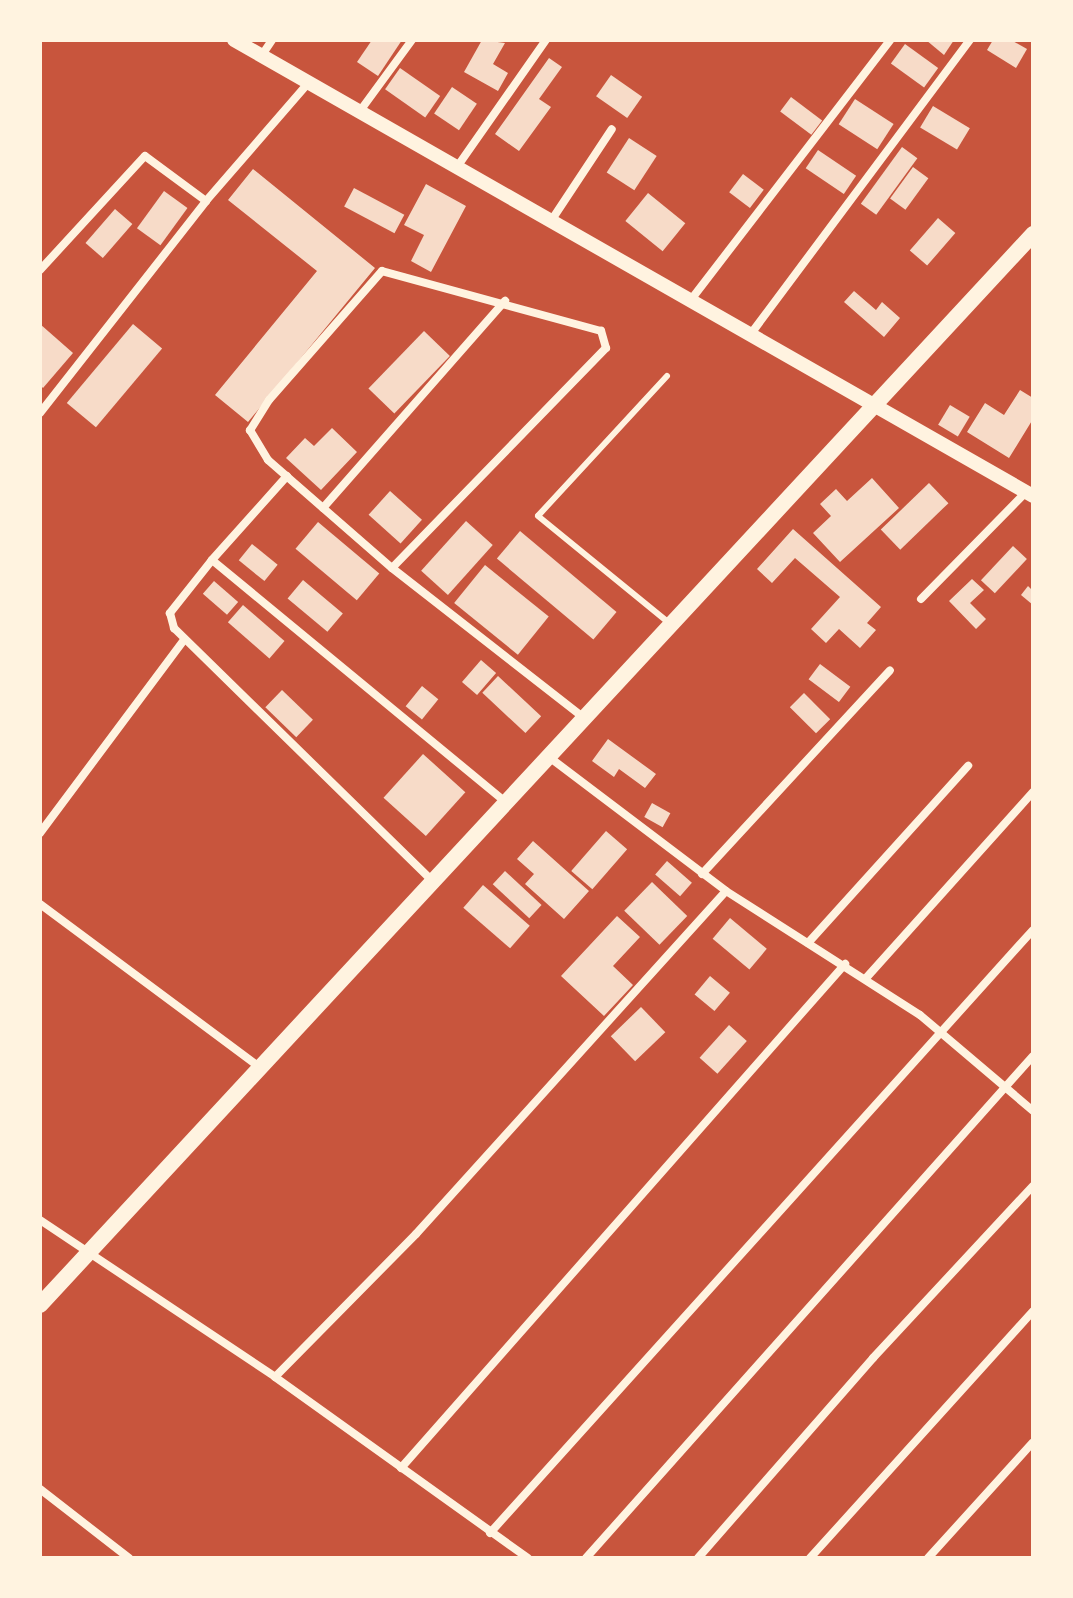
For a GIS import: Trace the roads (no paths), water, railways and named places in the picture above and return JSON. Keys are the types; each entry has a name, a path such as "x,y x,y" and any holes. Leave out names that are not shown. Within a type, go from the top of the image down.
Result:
{"main road":[{"path":"40,1305 549,757 674,628 1033,234"}],"street":[{"path":"234,40 750,335 872,409 1029,494 921,599"},
{"path":"262,55 272,40"},
{"path":"360,111 412,40"},
{"path":"457,167 546,40"},
{"path":"690,301 890,40"},
{"path":"750,335 970,40"},
{"path":"42,408 206,201 309,82"},
{"path":"551,221 612,129"},
{"path":"40,270 145,156 206,201"},
{"path":"392,568 606,348 601,331 505,301 388,271 370,279 252,424 253,439 287,476 323,508 392,568 585,719"},
{"path":"323,508 505,301"},
{"path":"287,476 212,560 168,619 184,640 433,883"},
{"path":"212,560 507,803"},
{"path":"40,833 184,640"},
{"path":"702,874 890,670"},
{"path":"549,757 726,891 867,977 942,1032 1033,1111"},
{"path":"808,943 968,766"},
{"path":"867,977 1033,792"},
{"path":"275,1377 427,1223 726,891"},
{"path":"40,904 261,1068"},
{"path":"490,1533 1033,930"},
{"path":"401,1468 845,964"},
{"path":"586,1558 1033,1056"},
{"path":"698,1558 873,1358 1033,1186"},
{"path":"40,1220 275,1377 528,1558"},
{"path":"810,1558 1033,1311"},
{"path":"928,1558 1033,1442"},
{"path":"40,1489 129,1558"}],"lane":[{"path":"667,376 538,516 674,628"}]}
